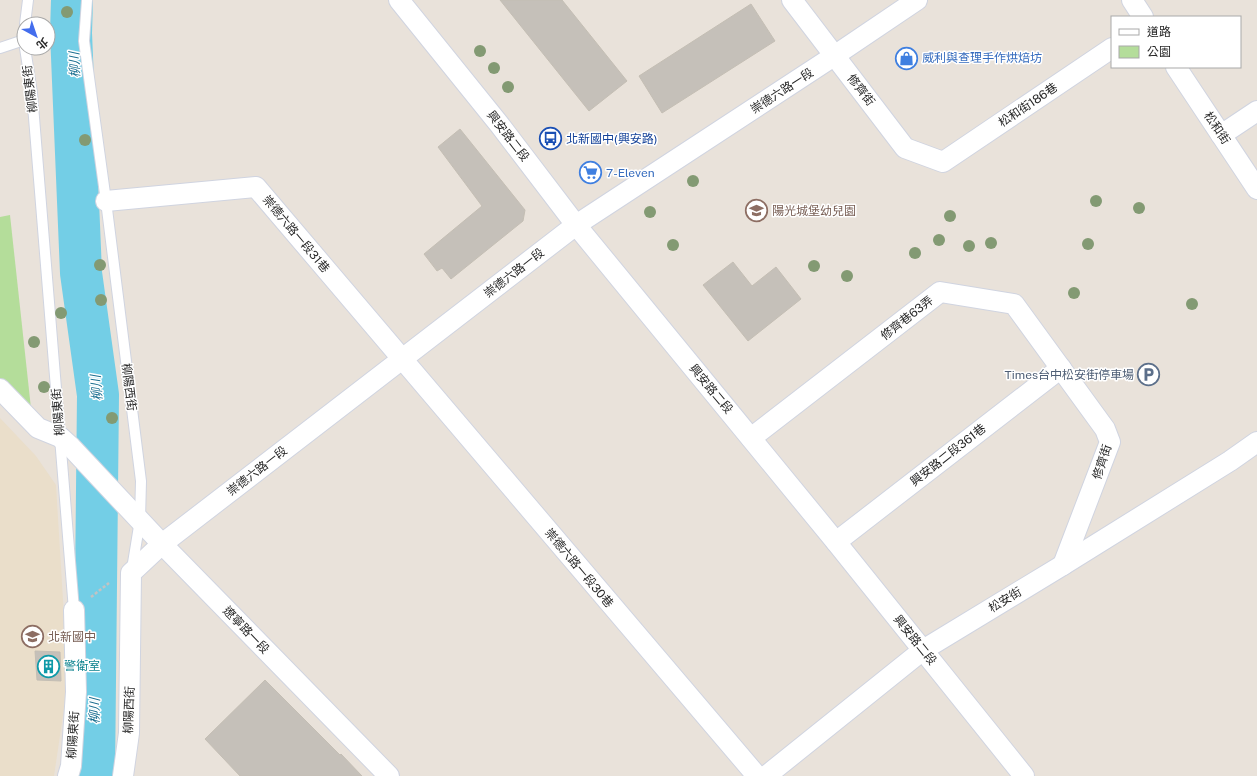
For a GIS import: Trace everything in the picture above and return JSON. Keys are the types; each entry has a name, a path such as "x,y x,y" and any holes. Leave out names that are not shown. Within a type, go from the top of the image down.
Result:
{"street":[{"name":"興安路二段","path":"399,0 499,124 576,225 752,438 1024,776"},
{"name":"修齊街","path":"792,0 905,148 943,162"},
{"name":"崇德六路一段","path":"131,573 162,544 576,225 917,0"},
{"path":"1132,0 1142,16"},
{"name":"松和街186巷","path":"943,162 1111,49"},
{"name":"松和街","path":"1177,68 1257,189"},
{"path":"1221,135 1257,111"},
{"name":"崇德六路一段31巷","path":"106,201 256,187 402,359"},
{"name":"修齊巷63弄","path":"752,438 940,292 1014,304 1061,368"},
{"name":"崇德六路一段30巷","path":"402,359 757,776"},
{"name":"修齊街","path":"1061,368 1105,429 1110,442 1064,565"},
{"name":"興安路二段361巷","path":"836,542 1061,368"},
{"path":"0,389 38,428 66,442"},
{"name":"遼寧路一段","path":"66,442 162,544 389,776"},
{"name":"松安街","path":"766,776 923,650 1064,565 1230,461 1257,442"},
{"name":"柳陽西街","path":"123,776 129,733 131,573"},
{"name":"柳陽東街","path":"68,776 76,692 74,610"}],"lane":[{"path":"26,16 28,0"},
{"name":"柳陽西街","path":"87,0 84,41 106,201 141,481 140,520 131,573"},
{"path":"0,48 16,43"},
{"name":"柳陽東街","path":"26,56 32,93 66,442 74,610"}],"shaded area":[{"name":"北新國中","path":"0,418 36,456 56,485 68,682 54,776 0,776"}],"green space":[{"path":"10,215 34,436 0,395 0,217"}],"building":[{"path":"500,0 562,0 627,81 589,111"},
{"path":"751,4 775,41 662,113 639,76"},
{"path":"460,129 525,210 523,221 451,279 442,268 437,271 424,254 482,206 438,147"},
{"path":"733,262 752,286 776,267 801,299 748,341 703,285"},
{"name":"警衛室","path":"35,651 60,652 61,681 37,680"},
{"path":"265,680 362,776 240,776 205,739"}],"waterway":[{"name":"柳川","path":"72,0 71,33 81,273 98,395 94,776"}],"place":[{"name":"威利與查理手作烘焙坊","path":"906,58"},
{"name":"北新國中(興安路)","path":"550,139"},
{"name":"7-Eleven","path":"590,173"},
{"name":"陽光城堡幼兒園","path":"757,211"},
{"name":"Times台中松安街停車場","path":"1149,375"},
{"name":"北新國中","path":"33,637"},
{"name":"警衛室","path":"48,666"}]}
